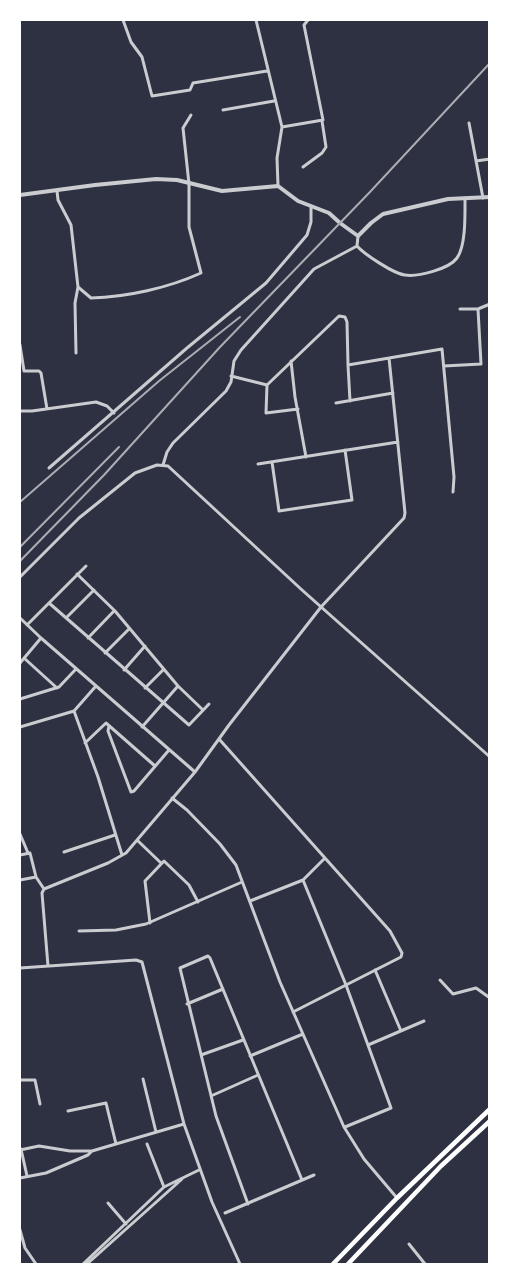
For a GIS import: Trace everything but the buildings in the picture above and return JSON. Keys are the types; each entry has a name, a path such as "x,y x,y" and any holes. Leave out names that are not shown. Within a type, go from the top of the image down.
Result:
{"main road":[{"path":"333,1264 489,1109"},
{"path":"348,1264 441,1166 489,1121"}],"street":[{"path":"123,20 131,42 142,57 152,96 190,90 193,83 267,71"},
{"path":"256,20 282,127 277,158 278,186"},
{"path":"303,168 326,147 304,25 308,20"},
{"path":"223,110 275,101"},
{"path":"78,287 91,298 109,298 183,281 201,273 189,227 189,184 183,128 190,115"},
{"path":"282,127 322,121"},
{"path":"470,123 483,198"},
{"path":"476,161 489,159"},
{"path":"20,195 96,184 156,179 177,180 222,191 278,186 298,201 329,213 358,236"},
{"path":"57,191 58,200 71,225 78,287 75,303 76,353"},
{"path":"357,246 358,236 383,214 448,199 489,197"},
{"path":"357,246 363,252 404,275 444,268 458,258 462,247 465,198"},
{"path":"49,468 186,348 266,283 307,235 311,222 311,207"},
{"path":"163,465 173,443 226,391 234,361 241,350 314,269 357,246"},
{"path":"460,309 478,309 489,304"},
{"path":"444,366 481,364 478,309"},
{"path":"297,409 266,413 267,385 339,316 345,317 347,322 350,401"},
{"path":"20,345 24,371 41,373 47,409"},
{"path":"348,365 441,349 454,477 453,492"},
{"path":"48,966 42,893 44,889 108,863 122,855 137,840 195,772 321,608 404,518 389,358"},
{"path":"291,361 306,457"},
{"path":"231,376 267,385"},
{"path":"336,403 393,393"},
{"path":"20,411 96,402 107,406 114,413"},
{"path":"258,464 398,442"},
{"path":"272,462 279,511 352,500 345,450"},
{"path":"20,577 79,518 135,472 157,465 168,466 321,608 489,757"},
{"path":"27,625 86,566"},
{"path":"77,574 115,611 178,686 203,710"},
{"path":"66,618 94,590"},
{"path":"49,603 189,725 209,704"},
{"path":"88,638 115,611"},
{"path":"20,618 195,772"},
{"path":"105,653 130,628"},
{"path":"20,663 41,638"},
{"path":"124,670 145,646"},
{"path":"20,653 57,688"},
{"path":"20,699 57,688 76,669"},
{"path":"145,688 164,669"},
{"path":"20,727 74,711 96,686"},
{"path":"142,727 178,686"},
{"path":"74,711 122,855"},
{"path":"86,743 104,724 155,766"},
{"path":"109,726 108,730 131,792 169,750"},
{"path":"219,739 390,931 402,953 401,957 293,1012"},
{"path":"172,798 187,810 230,855 293,1012 344,1127 364,1159 397,1198"},
{"path":"20,834 30,854 36,877 44,889"},
{"path":"64,852 115,835"},
{"path":"137,840 161,863"},
{"path":"20,855 28,853"},
{"path":"250,901 303,880 325,858"},
{"path":"150,923 145,881 161,863 166,862 189,885 198,902"},
{"path":"20,880 36,877"},
{"path":"303,880 346,985 391,1108 344,1127"},
{"path":"79,932 116,930 150,923 242,882"},
{"path":"248,1204 211,1096 180,968 210,957 302,1180"},
{"path":"20,968 135,960 142,962 176,1100 199,1170 240,1264"},
{"path":"375,970 401,1031"},
{"path":"440,980 453,994 476,988 489,998"},
{"path":"188,1004 223,990"},
{"path":"368,1045 424,1021"},
{"path":"250,1056 303,1034"},
{"path":"201,1056 243,1040"},
{"path":"211,1096 258,1075"},
{"path":"143,1079 156,1132"},
{"path":"20,1080 35,1080 40,1104"},
{"path":"68,1111 106,1103 116,1144"},
{"path":"27,1176 20,1150 39,1146 70,1151 92,1151 184,1124"},
{"path":"147,1144 164,1187"},
{"path":"20,1178 46,1173 88,1155 92,1151"},
{"path":"85,1264 164,1187 199,1170"},
{"path":"225,1213 314,1175"},
{"path":"85,1264 186,1176"},
{"path":"108,1203 126,1224"},
{"path":"20,1230 25,1248 36,1264"},
{"path":"409,1244 425,1264"}],"railway":[{"path":"20,561 104,475 220,347 369,193 490,63"},
{"path":"20,502 159,381 240,317"},
{"path":"20,547 119,447"}]}
